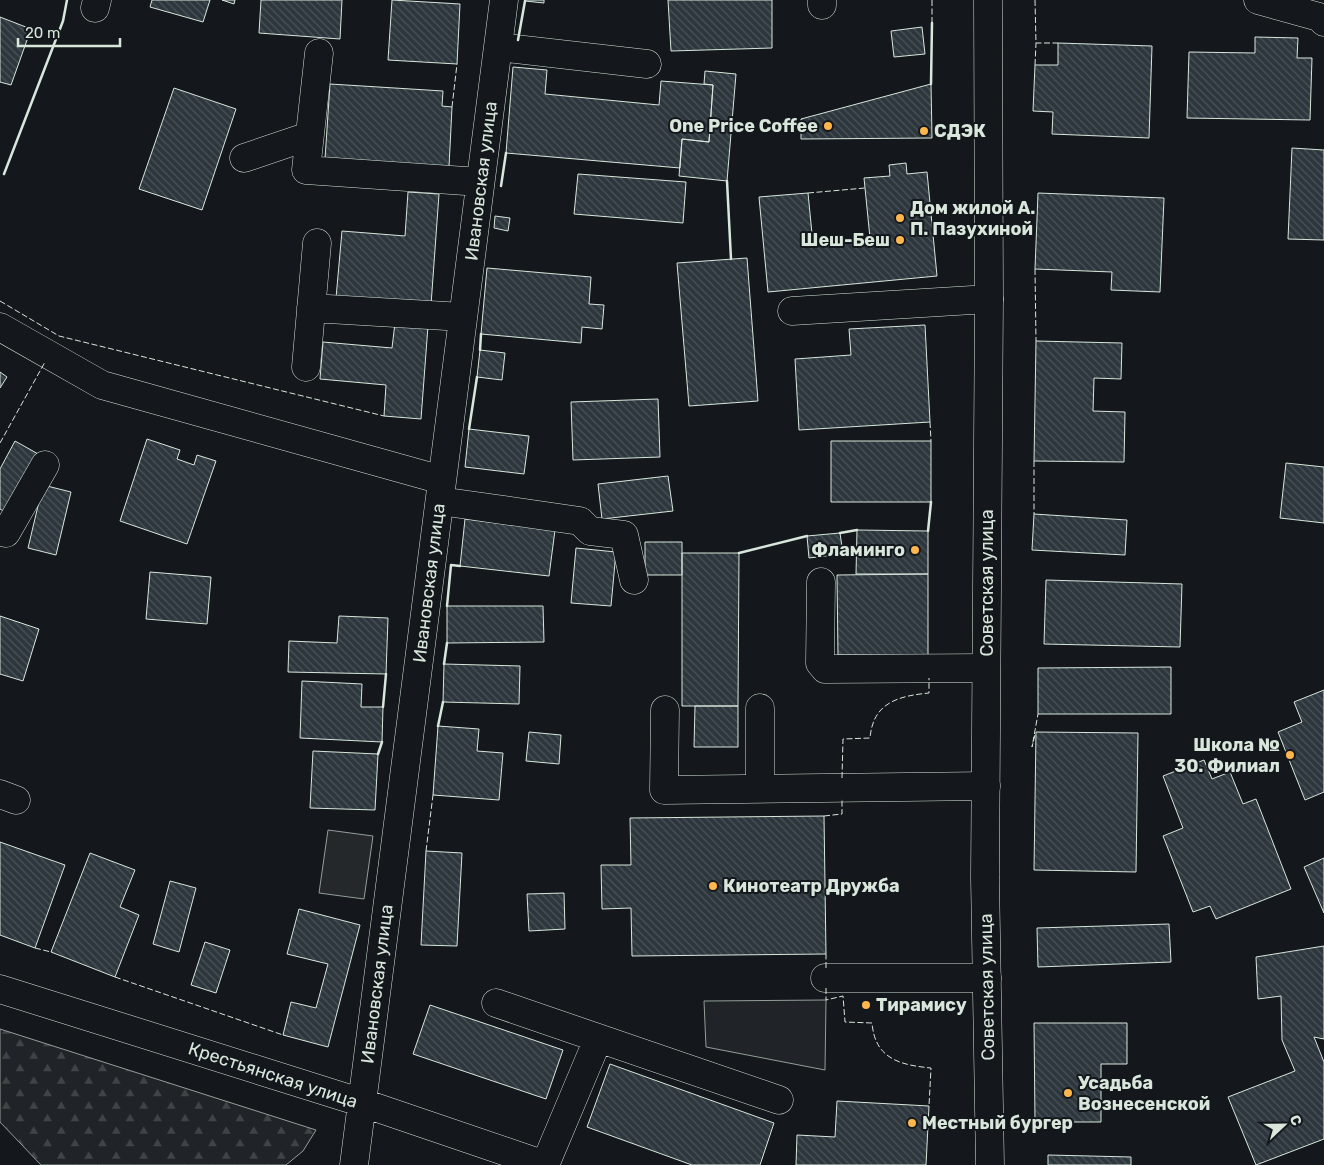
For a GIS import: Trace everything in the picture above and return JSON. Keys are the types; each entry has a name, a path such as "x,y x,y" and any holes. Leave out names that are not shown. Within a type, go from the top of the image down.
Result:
{"street":[{"name":"Ивановская улица","path":"354,1165 463,317 481,247 498,47 504,0"},
{"name":"Советская улица","path":"988,0 989,299 986,978 990,1165"},
{"path":"1258,0 1319,17 1324,22"},
{"path":"498,47 647,64"},
{"path":"319,53 306,170 486,190"},
{"path":"244,158 309,136"},
{"path":"306,367 317,243"},
{"path":"792,311 989,299"},
{"path":"311,308 463,317"},
{"path":"0,327 102,385 441,491 580,520 590,530 624,536 634,580"},
{"path":"0,532 6,533 45,465"},
{"path":"821,582 820,663 825,669 986,668"},
{"path":"760,708 760,789"},
{"path":"665,710 664,790 986,786"},
{"path":"825,978 986,978"},
{"name":"Крестьянская улица","path":"0,989 363,1103 545,1165"},
{"path":"496,1003 779,1100"},
{"path":"545,1165 598,1038"}],"green space":[{"path":"826,1000 825,1070 706,1047 704,1001"},
{"path":"0,1029 316,1130 303,1151 286,1165 41,1165 0,1122"}],"shaded area":[{"path":"328,830 373,836 364,899 319,893"}],"building":[{"path":"152,0 210,0 203,22 150,7"},
{"path":"222,0 235,0 234,4"},
{"path":"261,0 342,0 340,39 259,33"},
{"path":"392,0 460,4 457,64 388,60"},
{"path":"544,0 544,3 525,1"},
{"path":"668,0 772,0 772,48 671,51"},
{"path":"0,17 31,29 11,85 0,82"},
{"path":"922,27 925,54 894,57 891,31"},
{"path":"1255,37 1298,38 1297,58 1312,58 1310,120 1187,118 1189,52 1255,53"},
{"path":"1058,43 1152,46 1149,138 1052,134 1053,112 1033,111 1035,65 1058,65"},
{"path":"513,67 547,70 545,94 659,105 661,81 713,85 709,142 682,139 680,168 506,153"},
{"path":"705,71 736,74 727,181 679,176 682,139 709,142 713,85 704,84"},
{"path":"330,84 443,91 442,106 452,107 449,167 325,159"},
{"path":"931,84 932,138 801,139 801,119"},
{"path":"174,88 236,109 202,210 139,189"},
{"path":"1292,148 1324,150 1324,240 1288,239"},
{"name":"Дом жилой А. П. Пазухиной","path":"906,163 907,174 927,172 937,276 768,292 759,197 808,193 813,244 870,238 864,178 890,176 889,165"},
{"path":"578,174 686,182 683,223 574,214"},
{"path":"408,192 439,194 431,305 336,298 342,231 405,236"},
{"path":"1038,193 1164,198 1160,292 1111,290 1112,272 1035,269"},
{"path":"495,216 510,218 508,231 494,228"},
{"path":"747,258 758,401 689,406 677,263"},
{"path":"487,268 591,277 589,304 604,305 602,329 582,327 581,343 481,334"},
{"path":"395,323 428,326 421,419 384,416 386,385 320,379 323,342 392,348"},
{"path":"925,325 930,422 799,430 795,359 851,355 849,329"},
{"path":"1036,341 1122,343 1121,379 1094,378 1093,411 1125,412 1124,462 1034,461"},
{"path":"480,350 505,353 502,380 477,377"},
{"path":"0,372 7,377 0,388"},
{"path":"658,399 660,457 573,460 571,402"},
{"path":"469,429 529,436 524,474 465,467"},
{"path":"147,439 180,450 177,459 194,465 197,455 216,461 187,544 120,521"},
{"path":"15,441 40,455 9,514 0,509 0,469"},
{"path":"831,441 931,441 931,502 831,502"},
{"path":"1286,463 1324,467 1324,523 1280,518"},
{"path":"668,476 673,511 602,519 598,484"},
{"path":"43,485 71,492 56,555 28,548"},
{"path":"1034,514 1127,520 1125,555 1032,550"},
{"path":"465,519 555,530 549,576 460,566"},
{"path":"857,530 928,531 928,574 856,574"},
{"path":"840,533 843,554 809,558 807,536"},
{"path":"645,542 682,542 682,575 645,575"},
{"path":"576,548 616,552 611,606 571,603"},
{"path":"682,553 739,553 738,706 682,706"},
{"path":"150,572 211,577 207,624 146,619"},
{"path":"928,574 928,655 838,655 837,575"},
{"path":"1046,580 1182,584 1180,647 1044,644"},
{"path":"447,606 543,606 544,642 447,643"},
{"path":"0,616 39,629 23,681 0,674"},
{"path":"339,616 388,618 386,674 288,672 289,641 337,643"},
{"path":"444,664 520,666 519,704 443,702"},
{"path":"1171,667 1171,714 1038,714 1038,668"},
{"path":"302,681 362,684 361,707 383,707 382,742 300,738"},
{"path":"1324,690 1324,792 1305,800 1278,732 1302,722 1294,702"},
{"path":"695,706 738,706 738,747 694,747"},
{"path":"438,726 479,729 477,751 503,753 499,800 433,795"},
{"path":"529,732 561,735 559,764 526,761"},
{"path":"1036,732 1138,733 1136,872 1034,870"},
{"path":"313,751 378,754 375,810 310,808"},
{"path":"1204,760 1212,779 1230,772 1243,804 1256,799 1291,889 1216,919 1210,906 1193,912 1163,836 1183,828 1163,776"},
{"name":"Кинотеатр Дружба","path":"824,816 826,954 632,956 631,908 602,909 601,865 631,865 630,818"},
{"path":"0,842 65,865 35,948 0,935"},
{"path":"426,851 462,853 457,946 421,945"},
{"path":"90,853 135,870 120,907 139,915 115,977 51,952"},
{"path":"1324,858 1324,913 1304,867"},
{"path":"170,881 196,888 179,952 153,944"},
{"path":"564,893 565,929 529,931 527,894"},
{"path":"299,909 360,925 328,1047 283,1035 291,1002 316,1008 328,964 287,954"},
{"path":"1169,924 1171,962 1038,967 1037,928"},
{"path":"205,942 230,950 216,993 191,985"},
{"path":"1324,946 1324,1039 1314,1037 1324,1062 1324,1139 1256,1165 1228,1097 1295,1071 1282,1040 1281,996 1258,999 1256,957"},
{"path":"430,1005 563,1050 546,1099 413,1054"},
{"name":"Усадьба Вознесенской","path":"1034,1023 1127,1023 1127,1064 1101,1064 1101,1122 1035,1122"},
{"path":"610,1064 774,1123 760,1165 692,1165 587,1127"},
{"path":"837,1101 929,1106 926,1165 796,1165 797,1135 835,1137"},
{"path":"1048,1155 1131,1157 1131,1165 1048,1165"}],"fence":[{"path":"932,0 932,23"},
{"path":"1035,0 1036,43 1058,43"},
{"path":"1035,65 1036,43"},
{"path":"452,107 457,64"},
{"path":"808,193 865,188"},
{"path":"1035,269 1036,341"},
{"path":"0,301 59,336 384,416"},
{"path":"0,443 45,362"},
{"path":"930,422 931,441"},
{"path":"1034,461 1034,514"},
{"path":"842,778 843,739 870,738 876,716 882,709 898,699 929,693 929,678"},
{"path":"1035,735 1032,747 1038,714"},
{"path":"426,851 433,795"},
{"path":"824,816 842,814 842,798"},
{"path":"35,948 51,952"},
{"path":"826,954 826,968"},
{"path":"115,977 283,1035"},
{"path":"826,988 826,1000 843,996 845,1022 872,1023 878,1045 891,1058 909,1065 931,1068 929,1106"}],"wall":[{"path":"4,174 63,21 67,0"},
{"path":"518,40 525,1"},
{"path":"931,84 932,23"},
{"path":"501,186 506,153"},
{"path":"727,181 731,259"},
{"path":"480,350 481,334"},
{"path":"469,429 477,377"},
{"path":"928,531 931,502"},
{"path":"840,533 857,530"},
{"path":"739,553 807,536"},
{"path":"447,606 451,565 460,566"},
{"path":"444,664 447,643"},
{"path":"383,707 386,674"},
{"path":"438,726 443,702"},
{"path":"378,754 382,742"}],"place":[{"name":"One Price Coffee","path":"828,126"},
{"name":"СДЭК","path":"924,131"},
{"name":"Дом жилой А. П. Пазухиной","path":"900,218"},
{"name":"Шеш-Беш","path":"900,240"},
{"name":"Фламинго","path":"915,550"},
{"name":"Школа № 30. Филиал","path":"1290,755"},
{"name":"Кинотеатр Дружба","path":"713,886"},
{"name":"Тирамису","path":"866,1005"},
{"name":"Усадьба Вознесенской","path":"1068,1093"},
{"name":"Местный бургер","path":"912,1123"}]}
